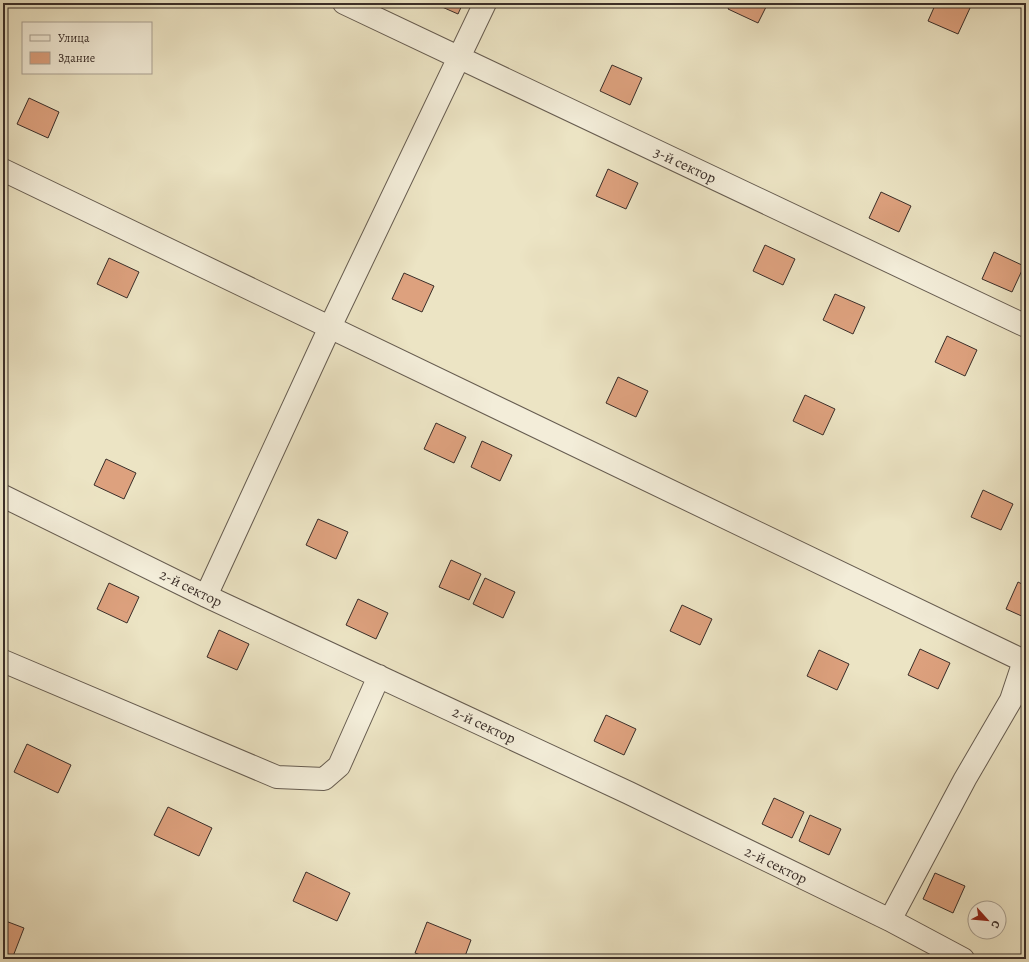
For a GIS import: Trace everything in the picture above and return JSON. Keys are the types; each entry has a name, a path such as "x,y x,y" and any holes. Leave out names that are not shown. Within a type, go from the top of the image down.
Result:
{"street":[{"name":"3-й сектор","path":"344,3 1026,326"},
{"path":"206,596 330,327 485,3"},
{"path":"3,170 1025,662 1011,700 965,779 890,920"},
{"name":"2-й сектор","path":"3,496 206,596 629,793 890,920 963,959"},
{"path":"3,661 277,777 316,779 324,779 339,766 379,676"}],"building":[{"path":"433,3 463,3 458,14"},
{"path":"731,3 768,3 758,23 728,9"},
{"path":"936,3 959,3 970,8 958,34 928,21"},
{"path":"612,65 642,78 630,105 600,91"},
{"path":"29,98 59,112 48,138 17,124"},
{"path":"608,169 638,183 626,209 596,196"},
{"path":"881,192 911,206 899,232 869,218"},
{"path":"765,245 795,259 783,285 753,271"},
{"path":"994,252 1024,266 1012,292 982,279"},
{"path":"109,258 139,272 127,298 97,284"},
{"path":"404,273 434,286 422,312 392,299"},
{"path":"835,294 865,307 853,334 823,320"},
{"path":"947,336 977,350 965,376 935,362"},
{"path":"618,377 648,391 636,417 606,403"},
{"path":"805,395 835,409 823,435 793,421"},
{"path":"436,423 466,437 454,463 424,449"},
{"path":"482,441 512,455 500,481 471,467"},
{"path":"106,459 136,473 124,499 94,485"},
{"path":"983,490 1013,504 1001,530 971,517"},
{"path":"318,519 348,532 336,559 306,545"},
{"path":"451,560 481,574 469,600 439,587"},
{"path":"485,578 515,592 503,618 473,604"},
{"path":"1018,582 1026,586 1026,618 1006,609"},
{"path":"109,583 139,597 127,623 97,609"},
{"path":"358,599 388,613 376,639 346,625"},
{"path":"682,605 712,619 700,645 670,631"},
{"path":"219,630 249,644 237,670 207,657"},
{"path":"920,649 950,663 938,689 908,675"},
{"path":"819,650 849,664 837,690 807,676"},
{"path":"606,715 636,729 624,755 594,741"},
{"path":"27,744 71,765 58,793 14,772"},
{"path":"774,798 804,812 792,838 762,824"},
{"path":"168,807 212,828 199,856 154,835"},
{"path":"810,815 841,829 829,855 799,841"},
{"path":"306,872 350,893 337,921 293,901"},
{"path":"935,873 965,886 953,913 923,899"},
{"path":"3,920 24,928 12,959 3,959"},
{"path":"427,922 471,940 464,959 431,959 415,953"},
{"path":"90,955 99,959 88,959"}]}
